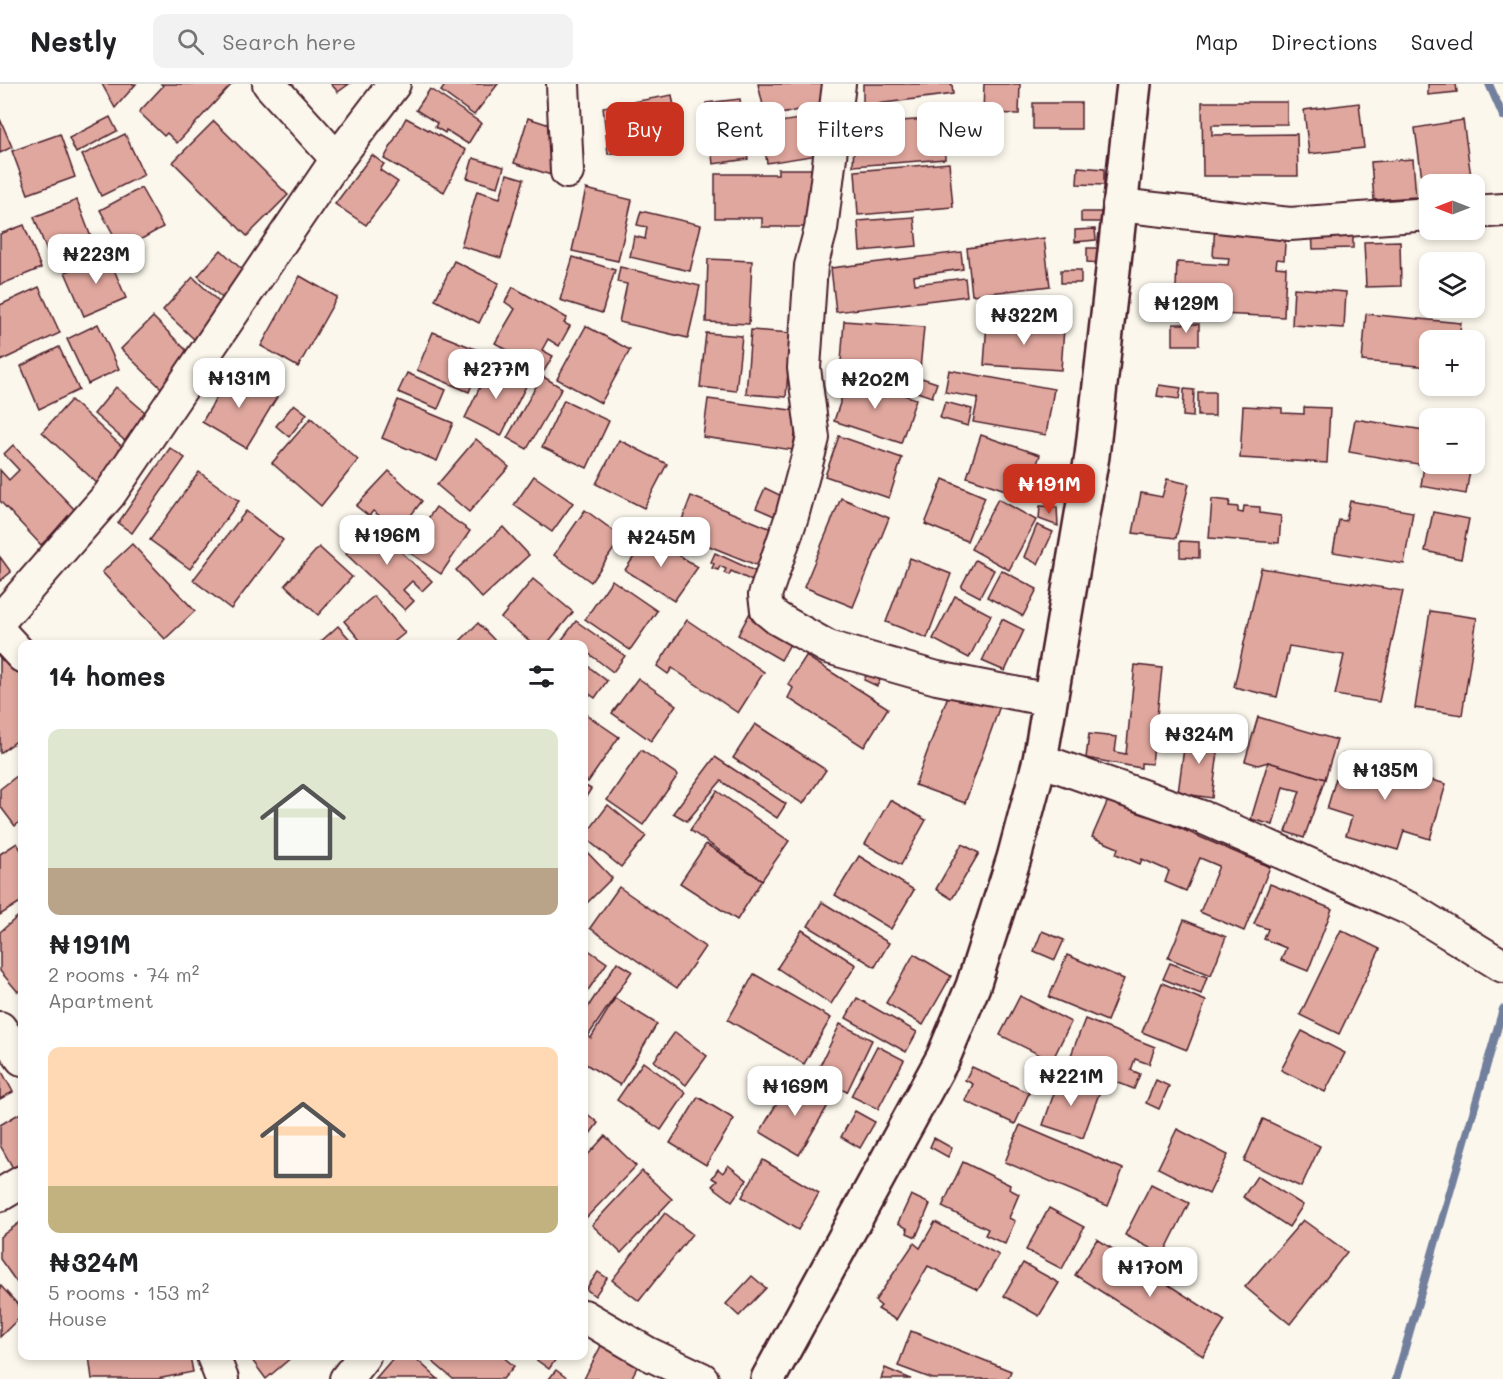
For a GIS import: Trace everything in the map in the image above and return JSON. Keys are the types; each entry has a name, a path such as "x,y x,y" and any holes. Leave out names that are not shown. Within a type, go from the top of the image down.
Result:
{"main road":[{"path":"768,1379 943,1058 973,986 1014,858 1040,760 1092,456 1134,84"}],"street":[{"path":"269,84 337,159"},
{"path":"0,620 60,554 109,495 337,159 394,84"},
{"path":"563,84 567,172"},
{"path":"839,84 821,229 811,266 804,368 813,438 792,516 765,595 767,610 778,619 828,647 937,678 1050,700"},
{"path":"1119,205 1290,224 1419,215"},
{"path":"1485,211 1503,210"},
{"path":"0,632 18,652"},
{"path":"1040,760 1202,817 1410,909 1503,966"},
{"path":"0,1028 18,1053"},
{"path":"0,1195 18,1184"},
{"path":"588,1318 647,1353 702,1379"},
{"path":"215,1360 222,1379"},
{"path":"346,1379 361,1360"}],"building":[{"path":"102,84 136,84 115,108"},
{"path":"161,84 232,84 177,143 167,133 164,136 139,112 163,86"},
{"path":"331,84 349,84 338,92"},
{"path":"446,84 498,84 474,115 441,91"},
{"path":"758,84 825,84 829,102 797,102 797,110 785,113 785,102 762,102"},
{"path":"863,84 952,84 953,94 892,102 863,102"},
{"path":"984,84 1020,84 1019,114 1004,114 1004,102 983,102"},
{"path":"1428,84 1456,84 1457,92 1428,95"},
{"path":"430,89 481,123 468,144 446,130 445,133 435,127 437,123 416,110"},
{"path":"672,95 673,102 632,102"},
{"path":"740,99 740,102 714,102"},
{"path":"1202,102 1287,102 1287,124 1212,125 1212,135 1297,134 1298,176 1203,176"},
{"path":"1033,103 1081,103 1081,129 1033,129"},
{"path":"1359,103 1364,148 1309,154 1304,110"},
{"path":"606,106 606,135 603,107"},
{"path":"110,117 117,131 76,153 69,138"},
{"path":"406,118 466,150 444,192 384,159"},
{"path":"528,118 565,130 551,175 514,163"},
{"path":"0,119 12,147 0,153"},
{"path":"797,119 797,156 812,156 767,163 766,156 785,156 785,121"},
{"path":"917,120 917,156 945,156 945,159 853,166 853,156 905,156 905,121"},
{"path":"1463,120 1471,174 1421,174 1415,128"},
{"path":"214,121 288,195 247,236 173,162"},
{"path":"60,134 75,177 28,194 12,151"},
{"path":"125,134 144,175 101,196 82,155"},
{"path":"372,155 384,164 380,170 398,182 366,225 335,204"},
{"path":"712,156 748,156 748,159 713,164"},
{"path":"473,158 504,167 498,187 467,178"},
{"path":"1413,159 1416,197 1374,200 1371,162"},
{"path":"949,163 953,207 858,215 855,171"},
{"path":"1078,167 1104,169 1104,185 1077,184"},
{"path":"778,169 814,169 809,227 762,227 762,218 715,218 715,174 778,174"},
{"path":"507,174 524,179 501,258 461,246 477,191 500,198"},
{"path":"141,188 163,227 122,250 100,210"},
{"path":"586,189 632,200 618,261 572,251"},
{"path":"77,200 94,245 51,262 34,217"},
{"path":"641,211 701,225 690,271 630,257 634,236 645,239 647,227 637,225"},
{"path":"1081,212 1101,212 1101,222 1081,222"},
{"path":"914,217 917,246 860,251 858,221"},
{"path":"1215,224 1286,227 1284,260 1277,259 1276,267 1286,268 1284,317 1175,312 1177,262 1228,265 1229,258 1213,257"},
{"path":"24,225 41,268 0,285 0,234"},
{"path":"1353,228 1353,248 1313,249 1312,230"},
{"path":"1095,229 1096,240 1075,242 1075,230"},
{"path":"1044,238 1050,286 972,295 967,248"},
{"path":"1400,241 1401,286 1366,287 1364,242"},
{"path":"1087,248 1099,248 1099,263 1087,262"},
{"path":"221,250 251,278 231,306 198,276"},
{"path":"961,252 963,269 914,276 915,284 965,278 967,296 836,312 831,268"},
{"path":"107,253 126,298 84,316 65,272"},
{"path":"573,257 615,270 602,313 560,300"},
{"path":"708,259 752,261 749,324 706,322"},
{"path":"454,261 499,283 479,323 435,300"},
{"path":"620,267 700,286 688,338 619,322 627,284 617,282"},
{"path":"1061,270 1081,270 1081,283 1061,283"},
{"path":"300,276 337,297 298,367 261,346"},
{"path":"193,277 225,308 195,340 163,310"},
{"path":"39,287 60,333 0,361 0,305"},
{"path":"513,287 567,318 564,323 570,326 559,346 548,339 542,350 553,356 544,371 495,343 515,309 505,302"},
{"path":"1294,288 1346,292 1344,328 1292,325"},
{"path":"1366,314 1461,323 1460,330 1419,330 1419,366 1362,361"},
{"path":"153,317 192,356 161,388 121,349"},
{"path":"844,321 924,327 920,369 841,362"},
{"path":"987,322 1064,328 1061,370 984,365"},
{"path":"98,324 119,369 88,384 67,339"},
{"path":"1173,324 1199,324 1199,345 1173,345"},
{"path":"586,326 630,350 601,403 557,379"},
{"path":"751,330 791,333 786,397 746,394"},
{"path":"433,332 485,353 469,392 417,370"},
{"path":"706,333 742,336 736,391 700,387"},
{"path":"59,347 79,390 39,409 21,366"},
{"path":"491,364 528,382 501,436 465,418"},
{"path":"891,368 937,383 932,397 887,382"},
{"path":"233,370 277,397 246,448 202,422"},
{"path":"949,370 1054,389 1046,435 973,422 978,398 945,392"},
{"path":"407,373 446,390 438,409 398,392"},
{"path":"542,376 562,388 527,449 507,438"},
{"path":"849,376 916,399 901,443 834,421"},
{"path":"1159,385 1181,388 1179,399 1157,396"},
{"path":"116,387 153,419 131,446 94,414"},
{"path":"1184,389 1194,390 1193,417 1183,416"},
{"path":"1198,392 1215,392 1215,416 1198,416"},
{"path":"708,399 798,411 793,450 703,437"},
{"path":"71,400 128,452 99,485 42,432"},
{"path":"398,400 453,423 437,461 382,438"},
{"path":"564,400 609,421 587,468 542,447"},
{"path":"945,402 972,409 968,426 940,418"},
{"path":"294,404 307,414 289,437 276,426"},
{"path":"1243,406 1282,408 1282,413 1304,414 1304,407 1330,408 1327,463 1240,458"},
{"path":"311,418 358,460 321,506 272,463"},
{"path":"1355,419 1419,429 1419,464 1349,452"},
{"path":"981,435 1040,455 1026,497 967,477"},
{"path":"839,436 902,458 889,498 825,476"},
{"path":"476,439 509,467 469,512 437,485"},
{"path":"619,440 667,464 644,508 596,484"},
{"path":"13,445 76,511 41,545 0,501 0,470 9,480 19,470 4,454"},
{"path":"170,448 185,458 132,533 118,523"},
{"path":"389,471 422,501 394,537 385,529 389,523 373,511 369,516 356,506"},
{"path":"199,472 239,501 190,569 150,540"},
{"path":"1423,474 1469,474 1466,494 1421,486"},
{"path":"534,476 573,503 552,532 514,505"},
{"path":"943,479 985,497 967,541 925,524"},
{"path":"1167,479 1189,484 1176,538 1133,533 1141,493 1162,497"},
{"path":"765,488 788,499 779,518 756,508"},
{"path":"691,496 781,533 766,569 677,533"},
{"path":"841,498 889,518 853,607 804,587"},
{"path":"998,499 1036,520 1009,570 971,549"},
{"path":"1212,499 1230,501 1229,506 1238,507 1238,512 1243,513 1244,506 1260,507 1260,513 1281,516 1279,543 1209,538"},
{"path":"1350,501 1413,512 1404,564 1333,552 1339,520 1346,521"},
{"path":"1040,506 1057,507 1058,526 1039,519"},
{"path":"436,507 470,531 441,574 406,550"},
{"path":"585,510 622,537 591,582 554,555"},
{"path":"246,511 283,540 231,609 193,580"},
{"path":"1433,512 1469,519 1461,559 1425,551"},
{"path":"373,525 432,581 422,591 412,581 403,590 414,601 405,610 346,554"},
{"path":"1037,525 1053,532 1038,564 1024,557"},
{"path":"503,527 529,555 482,598 456,570"},
{"path":"648,536 698,567 674,601 625,570"},
{"path":"1180,541 1199,542 1199,558 1180,557"},
{"path":"132,544 195,611 165,639 102,572"},
{"path":"319,547 352,577 318,615 285,585"},
{"path":"715,553 768,577 763,586 731,571 729,575 724,573 726,569 720,566 718,570 712,568 714,564 711,562"},
{"path":"0,557 11,572 0,581"},
{"path":"910,558 951,574 927,638 886,622"},
{"path":"975,560 994,570 980,597 961,587"},
{"path":"1261,568 1403,591 1379,702 1335,695 1344,655 1289,646 1277,697 1234,687"},
{"path":"1001,570 1037,589 1023,616 987,597"},
{"path":"533,579 573,612 550,640 529,640 501,618"},
{"path":"612,580 657,611 630,650 585,619"},
{"path":"374,596 405,633 396,640 360,640 344,621"},
{"path":"759,596 803,621 781,660 738,635"},
{"path":"955,596 991,615 969,658 933,639"},
{"path":"1430,611 1477,618 1462,715 1415,708"},
{"path":"1002,619 1024,630 1005,671 982,661"},
{"path":"687,620 764,672 738,713 672,668 668,674 657,666"},
{"path":"576,621 625,656 613,672 588,653 588,640 562,640"},
{"path":"478,623 494,640 461,640"},
{"path":"338,626 351,640 323,640"},
{"path":"12,649 18,659 18,740 0,753 0,657"},
{"path":"806,656 888,708 864,747 788,698 793,688 788,684"},
{"path":"873,661 886,668 877,686 864,680"},
{"path":"1135,665 1162,668 1152,764 1141,763 1141,768 1086,758 1089,734 1117,737 1115,752 1126,754"},
{"path":"588,666 607,681 595,698 588,693"},
{"path":"956,674 1005,692 965,803 915,785"},
{"path":"638,678 676,705 651,741 612,713"},
{"path":"588,716 619,737 588,782"},
{"path":"1258,717 1337,740 1325,779 1268,762 1258,765 1245,761"},
{"path":"755,724 826,770 803,804 733,758"},
{"path":"1186,733 1220,737 1212,798 1178,793"},
{"path":"641,750 678,775 643,825 607,800"},
{"path":"1343,754 1374,763 1375,760 1446,784 1430,839 1404,831 1398,850 1346,835 1352,817 1327,809"},
{"path":"715,757 786,804 777,818 721,781 687,821 673,813"},
{"path":"1268,762 1325,779 1304,838 1286,832 1300,791 1283,787 1273,825 1251,819"},
{"path":"18,775 18,823 15,826 0,806 0,789"},
{"path":"717,791 789,841 762,880 690,830"},
{"path":"1109,798 1270,867 1244,931 1200,912 1219,866 1200,858 1186,891 1165,882 1169,871 1142,859 1140,864 1116,854 1118,848 1092,837"},
{"path":"890,800 926,820 901,865 865,844"},
{"path":"608,805 646,836 621,867 588,840 588,832"},
{"path":"17,843 18,904 0,915 0,854"},
{"path":"706,844 762,880 737,920 680,883"},
{"path":"962,844 979,853 952,899 936,889"},
{"path":"588,853 612,878 588,902"},
{"path":"859,856 914,890 891,929 835,895"},
{"path":"1270,884 1332,909 1308,971 1281,960 1286,948 1264,939 1268,929 1254,924"},
{"path":"619,887 705,947 677,988 590,928"},
{"path":"822,902 889,943 875,967 808,926"},
{"path":"18,916 18,992 0,971 0,932"},
{"path":"1184,920 1226,937 1211,975 1168,958"},
{"path":"802,930 856,965 831,1004 777,968"},
{"path":"1341,930 1380,949 1339,1034 1300,1015"},
{"path":"1042,931 1064,940 1055,960 1034,951"},
{"path":"588,950 607,963 588,990"},
{"path":"914,954 951,976 923,1025 886,1003"},
{"path":"1067,955 1124,979 1107,1021 1049,997"},
{"path":"617,962 632,971 588,1036 588,1007"},
{"path":"1170,963 1207,977 1201,994 1163,979"},
{"path":"754,974 831,1018 804,1064 728,1020"},
{"path":"1162,983 1206,1001 1187,1050 1142,1032"},
{"path":"1020,996 1071,1022 1052,1061 1000,1035"},
{"path":"615,998 657,1024 620,1085 588,1065 588,1036 591,1038"},
{"path":"857,998 917,1032 906,1052 846,1018"},
{"path":"1085,1019 1155,1047 1149,1064 1135,1059 1131,1070 1140,1074 1134,1089 1068,1063"},
{"path":"840,1024 872,1040 847,1092 815,1076"},
{"path":"1302,1031 1345,1053 1325,1092 1281,1070"},
{"path":"675,1032 707,1056 686,1085 654,1061"},
{"path":"877,1046 904,1060 878,1109 851,1096"},
{"path":"643,1062 686,1093 661,1130 617,1100"},
{"path":"972,1067 1029,1093 1015,1124 965,1101 973,1084 965,1080"},
{"path":"0,1068 13,1092 0,1099"},
{"path":"1060,1076 1100,1091 1083,1138 1043,1125"},
{"path":"791,1079 830,1102 799,1155 760,1132"},
{"path":"1156,1080 1169,1086 1159,1109 1146,1103"},
{"path":"698,1097 734,1119 706,1165 670,1143"},
{"path":"855,1111 875,1122 860,1148 841,1137"},
{"path":"18,1114 18,1165 13,1168 0,1145 0,1125"},
{"path":"588,1114 598,1123 588,1137"},
{"path":"1263,1119 1320,1146 1301,1187 1244,1161"},
{"path":"1020,1125 1123,1169 1108,1206 1005,1162"},
{"path":"1177,1129 1228,1155 1209,1194 1158,1168"},
{"path":"605,1136 636,1166 588,1216 588,1155"},
{"path":"934,1138 952,1148 948,1157 930,1147"},
{"path":"763,1160 819,1193 798,1230 742,1197"},
{"path":"963,1162 1010,1185 1009,1189 1019,1194 1009,1218 1015,1221 1005,1244 985,1235 988,1229 942,1207"},
{"path":"728,1165 747,1180 732,1201 712,1186 717,1181 712,1178 718,1169 723,1173"},
{"path":"642,1171 672,1199 621,1253 592,1225"},
{"path":"1257,1176 1303,1205 1289,1227 1243,1197"},
{"path":"1151,1184 1189,1203 1163,1255 1125,1235"},
{"path":"911,1195 930,1204 916,1237 907,1233 908,1229 898,1223"},
{"path":"1049,1208 1084,1227 1062,1269 1026,1250"},
{"path":"665,1213 692,1234 639,1301 612,1280"},
{"path":"1303,1220 1347,1252 1290,1324 1245,1287"},
{"path":"935,1222 999,1255 978,1290 928,1266 896,1320 878,1309 881,1306 875,1301 914,1243 920,1248"},
{"path":"18,1224 18,1284 0,1259 0,1237"},
{"path":"1097,1239 1225,1321 1203,1356 1075,1275"},
{"path":"1023,1263 1059,1283 1039,1316 1004,1296"},
{"path":"598,1272 607,1278 595,1296 588,1291 588,1286"},
{"path":"752,1276 766,1288 739,1316 726,1304"},
{"path":"0,1285 18,1305 18,1319 0,1337"},
{"path":"911,1331 1011,1371 1008,1379 933,1379 898,1366"},
{"path":"604,1340 641,1359 631,1379 584,1379"},
{"path":"90,1360 191,1360 193,1372 157,1379 92,1379"},
{"path":"252,1360 288,1360 266,1379"},
{"path":"392,1360 417,1360 438,1379 375,1379"},
{"path":"431,1360 507,1360 514,1366 503,1379 453,1379"},
{"path":"537,1360 555,1360 549,1369"},
{"path":"885,1368 911,1379 881,1379"},
{"path":"556,1370 568,1379 549,1379"}],"waterway":[{"path":"1489,84 1503,116"},
{"path":"1396,1379 1503,1009"}]}
